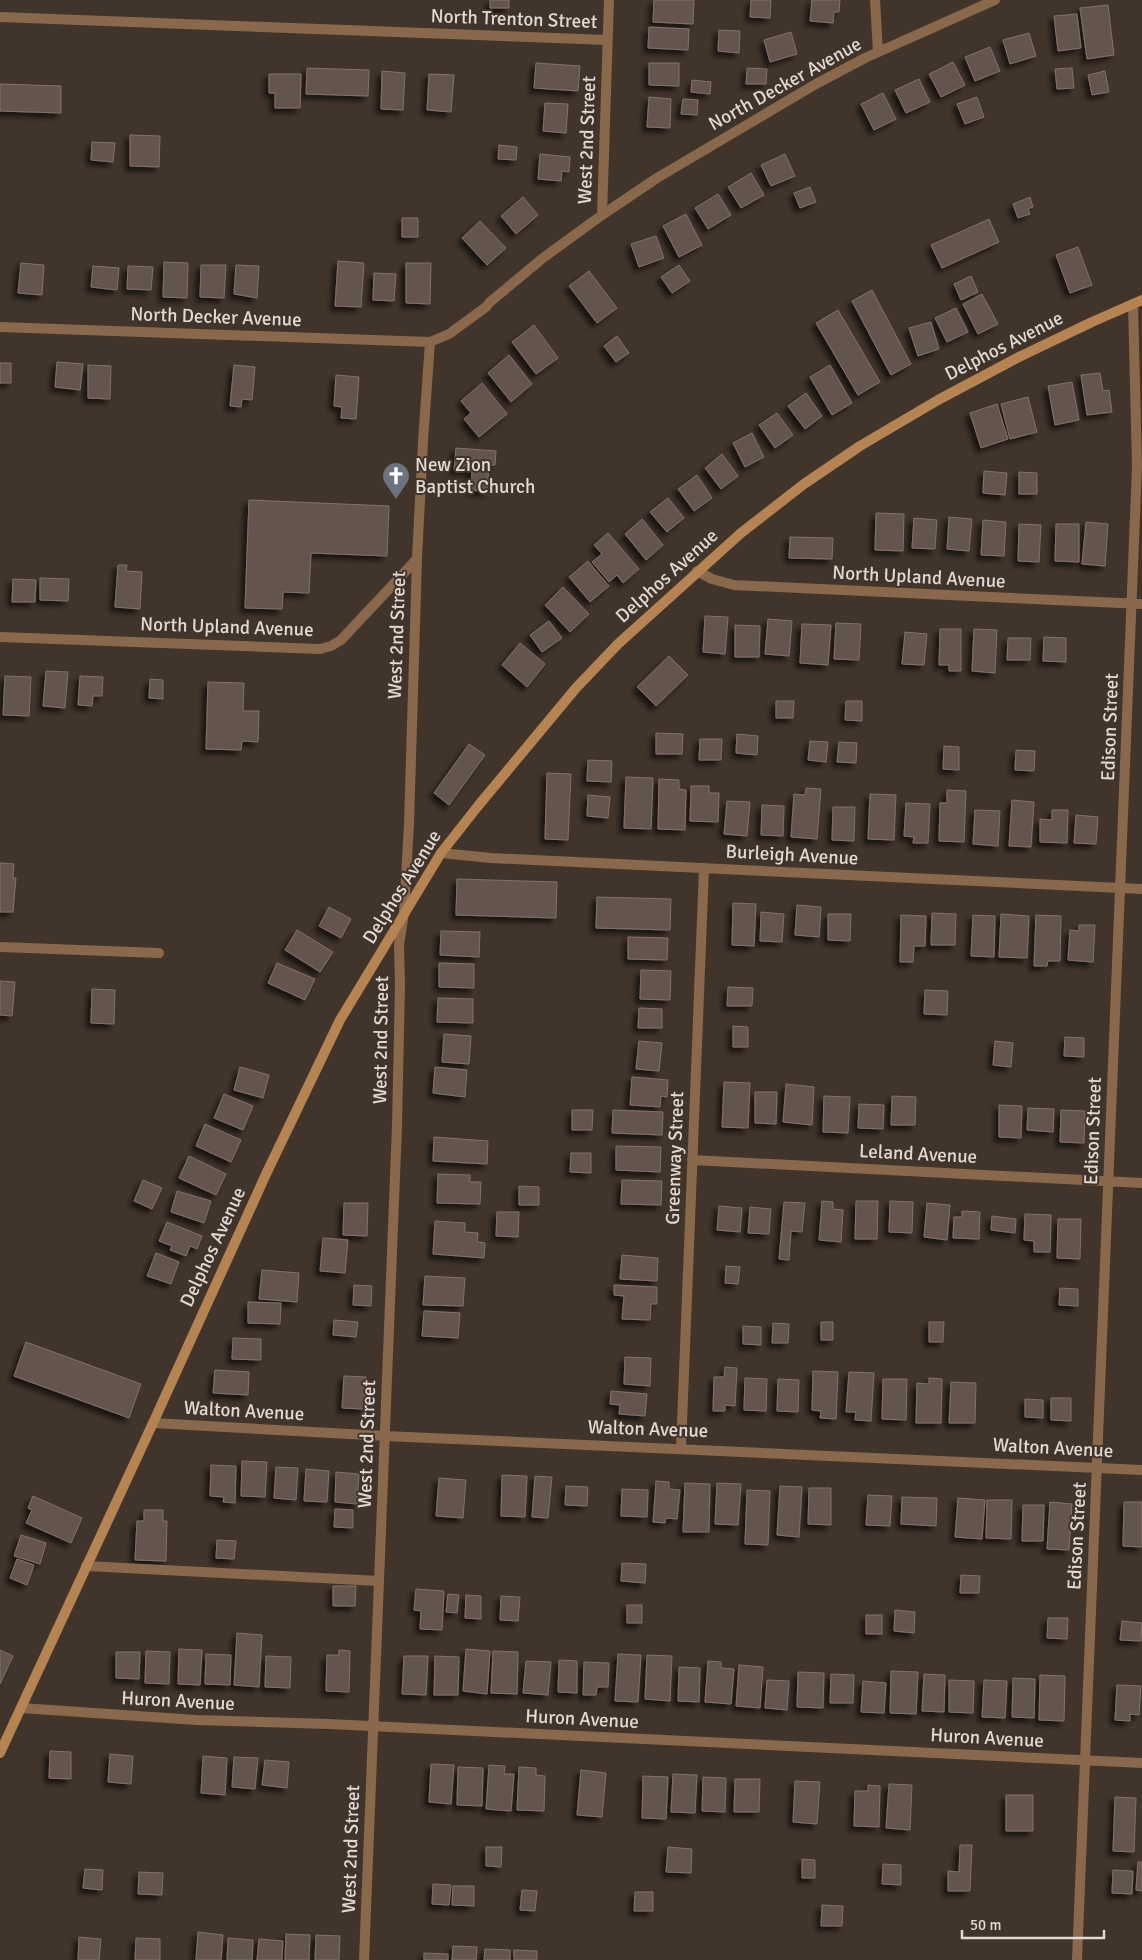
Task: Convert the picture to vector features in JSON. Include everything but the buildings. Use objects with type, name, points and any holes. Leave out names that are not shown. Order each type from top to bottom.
[{"type":"street","name":"West 2nd Street","points":[[364,1960],[397,1126],[399,945],[404,913],[409,824],[422,442],[430,342],[449,334],[486,307],[543,258],[602,215],[609,0]]},
{"type":"street","points":[[875,0],[878,52]]},
{"type":"street","name":"North Decker Avenue","points":[[602,215],[683,162],[816,84],[878,52],[995,0]]},
{"type":"street","name":"North Trenton Street","points":[[0,17],[607,40]]},
{"type":"street","name":"Delphos Avenue","points":[[0,1754],[267,1172],[336,1029],[441,853],[528,743],[576,688],[618,644],[741,533],[860,446],[938,400],[1019,357],[1137,302]]},
{"type":"street","name":"Edison Street","points":[[1077,1960],[1121,888],[1137,604],[1137,302]]},
{"type":"street","name":"North Decker Avenue","points":[[0,327],[430,342]]},
{"type":"street","name":"North Upland Avenue","points":[[0,637],[320,649],[331,646],[341,640],[417,559]]},
{"type":"street","name":"North Upland Avenue","points":[[697,571],[712,579],[752,587],[1137,604]]},
{"type":"street","name":"Burleigh Avenue","points":[[441,853],[491,858],[1142,889]]},
{"type":"street","name":"Greenway Street","points":[[681,1448],[704,868]]},
{"type":"street","points":[[0,947],[159,953]]},
{"type":"street","name":"Leland Avenue","points":[[692,1160],[1142,1182]]},
{"type":"street","name":"Walton Avenue","points":[[153,1423],[385,1436],[1142,1470]]},
{"type":"street","points":[[86,1566],[379,1581]]},
{"type":"street","name":"Huron Avenue","points":[[21,1708],[196,1720],[1142,1763]]},
{"type":"place","name":"New Zion Baptist Church","points":[[396,500]]}]
